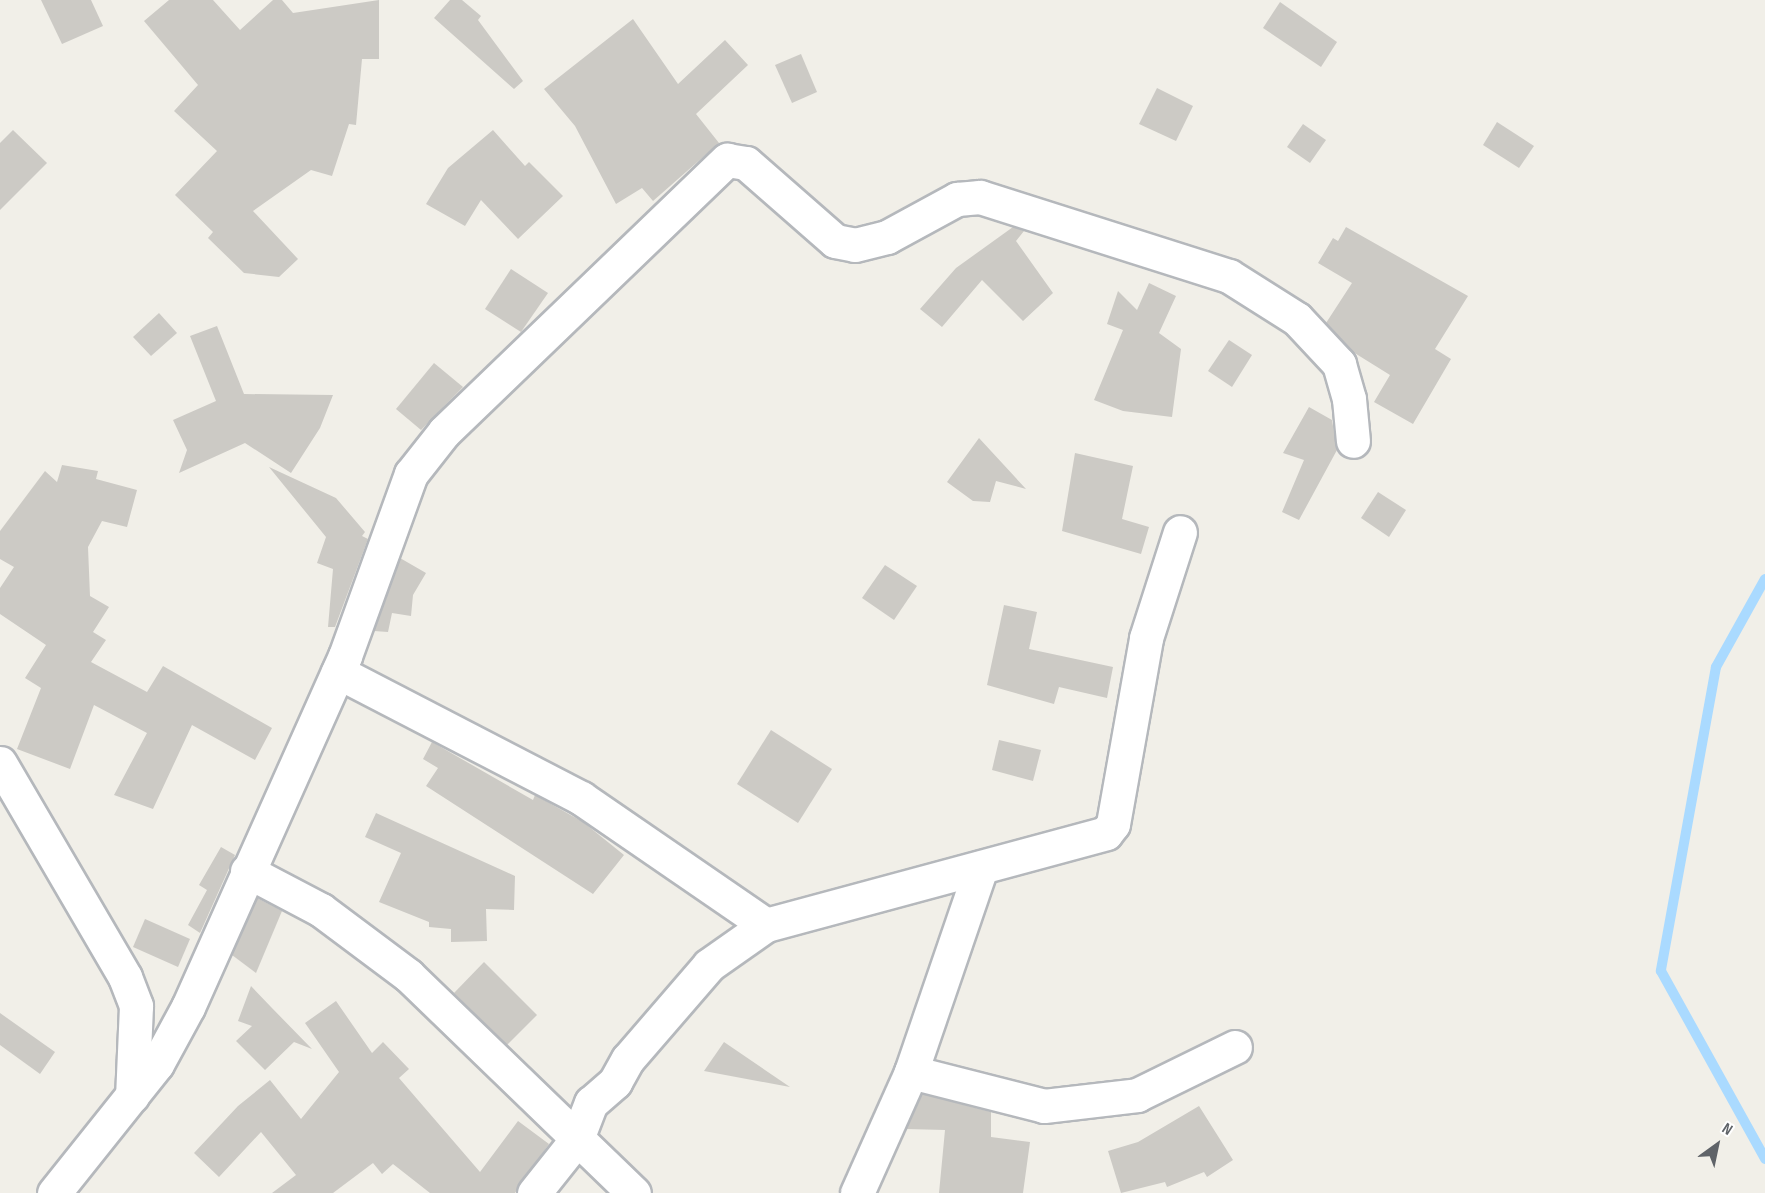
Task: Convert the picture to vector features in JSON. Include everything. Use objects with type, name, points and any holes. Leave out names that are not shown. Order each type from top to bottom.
[{"type":"street","points":[[54,1193],[157,1064],[188,1007],[338,672],[411,474],[444,432],[727,160],[746,163],[835,241],[855,245],[887,237],[937,208],[980,196],[1229,276],[1297,319],[1339,364],[1349,399],[1353,441]]},
{"type":"street","points":[[534,1193],[577,1139],[591,1103],[615,1082],[628,1059],[708,965],[765,926],[1088,841],[1113,824],[1146,638],[1180,532]]},
{"type":"street","points":[[338,672],[581,798],[765,926]]},
{"type":"street","points":[[0,763],[120,966],[136,1006],[132,1096]]},
{"type":"street","points":[[857,1193],[911,1072],[981,868]]},
{"type":"street","points":[[247,871],[321,910],[408,975],[634,1193]]},
{"type":"street","points":[[136,1006],[188,1007]]},
{"type":"street","points":[[911,1072],[1044,1106],[1137,1095],[1235,1047]]},
{"type":"building","points":[[41,0],[91,0],[103,26],[62,44]]},
{"type":"building","points":[[169,0],[213,0],[240,30],[273,0],[282,0],[293,13],[379,0],[379,59],[362,59],[356,125],[349,124],[332,176],[311,170],[253,211],[298,259],[279,277],[244,273],[208,238],[213,232],[175,195],[217,151],[174,111],[198,85],[144,21]]},
{"type":"building","points":[[450,0],[462,0],[481,16],[478,20],[523,81],[514,89],[434,18]]},
{"type":"building","points":[[1280,2],[1337,42],[1321,67],[1263,28]]},
{"type":"building","points":[[633,19],[678,84],[725,40],[748,65],[696,114],[719,143],[653,201],[642,188],[616,204],[575,126],[544,89]]},
{"type":"building","points":[[801,54],[817,92],[792,103],[775,65]]},
{"type":"building","points":[[1157,88],[1193,106],[1176,141],[1139,124]]},
{"type":"building","points":[[1497,122],[1534,146],[1519,168],[1483,145]]},
{"type":"building","points":[[1303,124],[1326,140],[1310,163],[1287,147]]},
{"type":"building","points":[[13,130],[47,163],[0,210],[0,143]]},
{"type":"building","points":[[493,130],[525,166],[529,162],[563,196],[518,239],[481,200],[465,226],[426,204],[448,168]]},
{"type":"building","points":[[1013,227],[1024,231],[1016,241],[1053,293],[1023,321],[982,280],[942,327],[920,309],[956,268]]},
{"type":"building","points":[[1346,227],[1468,296],[1435,349],[1451,359],[1413,424],[1374,402],[1390,375],[1353,352],[1326,323],[1352,283],[1318,263],[1333,238],[1338,241]]},
{"type":"building","points":[[511,269],[548,293],[521,332],[485,309]]},
{"type":"building","points":[[1149,283],[1176,296],[1159,333],[1181,349],[1172,417],[1123,411],[1094,400],[1123,330],[1107,324],[1118,291],[1137,310]]},
{"type":"building","points":[[159,313],[177,333],[151,356],[133,337]]},
{"type":"building","points":[[217,326],[244,394],[333,395],[320,428],[291,473],[245,443],[179,473],[187,450],[173,420],[216,401],[190,336]]},
{"type":"building","points":[[1229,340],[1252,355],[1232,387],[1208,371]]},
{"type":"building","points":[[434,363],[463,387],[421,430],[396,409]]},
{"type":"building","points":[[1309,407],[1332,420],[1337,450],[1299,520],[1282,512],[1304,460],[1283,453]]},
{"type":"building","points":[[979,438],[1026,489],[996,481],[990,502],[973,501],[947,482]]},
{"type":"building","points":[[1075,453],[1133,466],[1122,519],[1149,527],[1141,554],[1062,531]]},
{"type":"building","points":[[62,465],[98,471],[96,479],[137,490],[127,527],[102,521],[88,547],[90,596],[109,607],[93,632],[106,640],[91,662],[147,692],[163,666],[272,728],[255,760],[192,725],[153,809],[114,795],[147,733],[94,705],[70,769],[17,749],[41,688],[25,678],[46,645],[0,614],[0,588],[14,567],[0,559],[0,531],[45,471],[57,482]]},
{"type":"building","points":[[269,467],[336,498],[365,532],[362,536],[368,539],[335,627],[328,627],[333,569],[317,563],[326,537]]},
{"type":"building","points":[[1378,492],[1406,510],[1389,537],[1361,518]]},
{"type":"building","points":[[400,558],[426,573],[413,595],[411,616],[392,613],[388,632],[374,631]]},
{"type":"building","points":[[885,565],[917,586],[894,620],[862,598]]},
{"type":"building","points":[[1004,605],[1037,612],[1029,649],[1113,667],[1107,698],[1059,687],[1054,704],[987,685]]},
{"type":"building","points":[[771,730],[832,769],[798,823],[737,784]]},
{"type":"building","points":[[999,740],[1041,750],[1033,781],[992,770]]},
{"type":"building","points":[[432,742],[533,800],[535,795],[583,822],[624,855],[593,894],[426,786],[438,768],[423,759]]},
{"type":"building","points":[[376,813],[515,876],[514,910],[486,909],[487,941],[451,942],[451,929],[429,927],[429,922],[379,902],[401,853],[365,837]]},
{"type":"building","points":[[221,847],[235,855],[200,933],[188,925],[207,890],[199,885]]},
{"type":"building","points":[[257,898],[282,911],[256,973],[232,955]]},
{"type":"building","points":[[145,919],[190,939],[178,967],[133,947]]},
{"type":"building","points":[[484,962],[537,1015],[507,1045],[454,993]]},
{"type":"building","points":[[251,986],[312,1049],[294,1042],[265,1070],[236,1041],[252,1026],[238,1021]]},
{"type":"building","points":[[336,1001],[372,1053],[383,1042],[409,1069],[399,1078],[480,1172],[518,1121],[549,1144],[515,1193],[430,1193],[393,1164],[382,1174],[373,1163],[333,1193],[272,1193],[296,1175],[261,1132],[219,1177],[194,1153],[238,1106],[270,1080],[301,1119],[339,1072],[305,1023]]},
{"type":"building","points":[[0,1013],[55,1052],[40,1074],[0,1045]]},
{"type":"building","points":[[724,1042],[790,1087],[704,1071]]},
{"type":"building","points":[[922,1094],[991,1112],[991,1137],[1030,1142],[1023,1193],[939,1193],[945,1130],[906,1129]]},
{"type":"building","points":[[1199,1106],[1233,1160],[1207,1177],[1204,1172],[1167,1187],[1165,1182],[1121,1193],[1108,1151],[1138,1142]]},
{"type":"waterway","points":[[1765,579],[1716,667],[1661,971],[1765,1159]]}]
